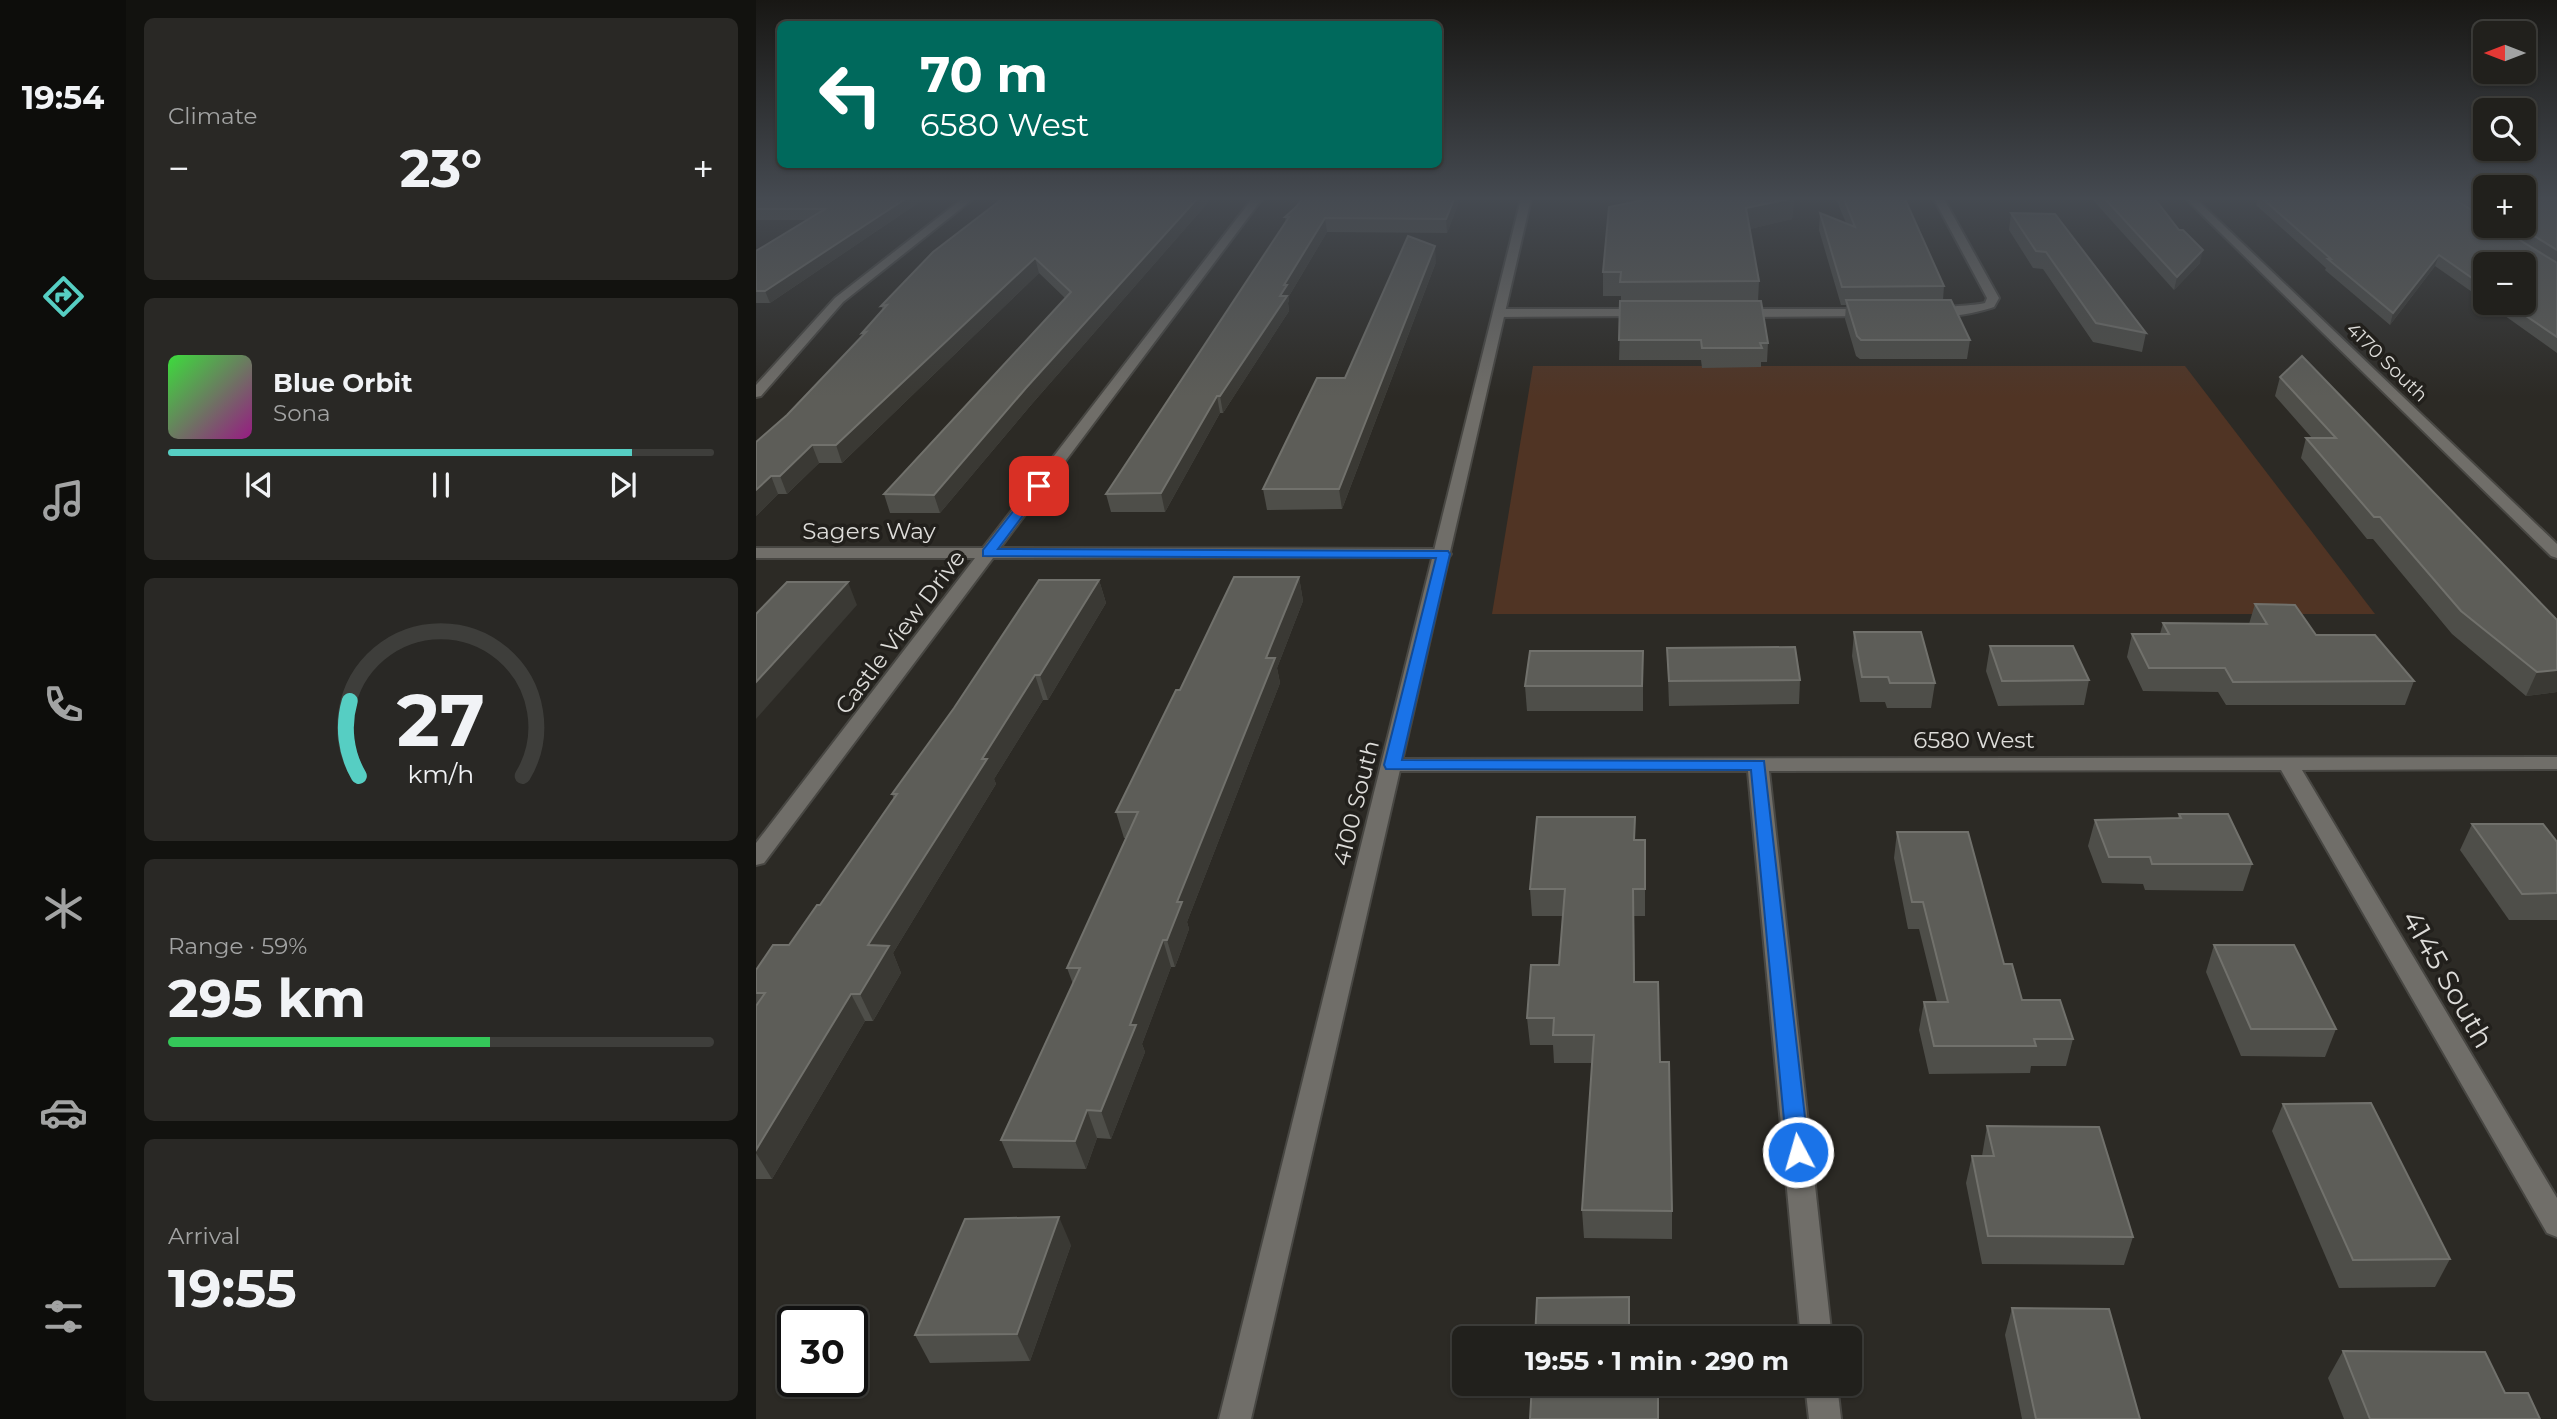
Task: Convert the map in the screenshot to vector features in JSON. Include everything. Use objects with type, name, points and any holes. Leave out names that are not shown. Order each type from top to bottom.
[{"type":"street","points":[[756,393],[838,300],[883,265]]},
{"type":"street","name":"Castle View Drive","points":[[756,858],[1207,265]]},
{"type":"street","name":"4100 South","points":[[1235,1419],[1510,265]]},
{"type":"street","points":[[1912,313],[1970,312],[1993,302],[1992,294],[1976,265]]},
{"type":"street","name":"4170 South","points":[[2259,265],[2557,554]]},
{"type":"street","points":[[1499,313],[1651,313]]},
{"type":"street","points":[[1719,313],[1885,313]]},
{"type":"street","name":"Sagers Way","points":[[756,553],[1443,554]]},
{"type":"street","name":"4145 South","points":[[2288,764],[2557,1224]]},
{"type":"street","name":"6580 West","points":[[1392,765],[2557,764]]},
{"type":"street","points":[[1758,765],[1816,1326]]},
{"type":"street","points":[[1822,1396],[1825,1419]]},
{"type":"shaded area","points":[[1533,366],[2185,366],[2375,614],[1492,614]]},
{"type":"building","points":[[756,265],[804,265],[765,291],[756,291]]},
{"type":"building","points":[[920,265],[1027,265],[836,445],[812,445],[780,476],[771,476],[756,490],[756,442],[787,415],[866,332],[862,333],[887,305],[881,306]]},
{"type":"building","points":[[1043,265],[1137,265],[934,495],[884,494],[1071,292]]},
{"type":"building","points":[[1257,265],[1296,265],[1280,296],[1287,296],[1220,396],[1217,396],[1161,493],[1106,494]]},
{"type":"building","points":[[1395,265],[1427,265],[1339,489],[1263,489],[1317,378],[1345,378]]},
{"type":"building","points":[[1604,265],[1756,265],[1759,281],[1620,282],[1621,272],[1603,272]]},
{"type":"building","points":[[1836,265],[1935,265],[1944,286],[1842,287]]},
{"type":"building","points":[[2055,265],[2094,265],[2146,333],[2096,323]]},
{"type":"building","points":[[2166,265],[2188,265],[2177,277]]},
{"type":"building","points":[[2335,265],[2431,265],[2393,313]]},
{"type":"building","points":[[2454,265],[2473,265],[2473,279]]},
{"type":"building","points":[[2536,265],[2557,265],[2557,337],[2525,315],[2536,315]]},
{"type":"building","points":[[1846,300],[1951,300],[1970,340],[1861,340],[1857,336]]},
{"type":"building","points":[[1620,301],[1761,301],[1768,343],[1760,343],[1762,348],[1702,348],[1701,340],[1619,340]]},
{"type":"building","points":[[2302,356],[2557,620],[2557,670],[2537,672],[2461,611],[2380,517],[2374,517],[2306,438],[2336,438],[2280,377]]},
{"type":"building","points":[[1234,577],[1299,577],[1266,658],[1275,658],[1177,902],[1182,902],[1167,940],[1163,940],[1130,1025],[1136,1025],[1101,1111],[1087,1110],[1075,1141],[1001,1140],[1080,968],[1067,968],[1138,812],[1116,812],[1176,690],[1180,690]]},
{"type":"building","points":[[1039,580],[1099,580],[1040,675],[1035,675],[982,759],[987,759],[868,945],[889,946],[860,994],[851,994],[756,1150],[756,1006],[765,993],[756,993],[756,970],[773,945],[789,945],[817,905],[820,905],[897,794],[892,794],[954,708]]},
{"type":"building","points":[[787,582],[848,582],[756,682],[756,614]]},
{"type":"building","points":[[2255,604],[2295,605],[2316,635],[2375,635],[2414,681],[2233,682],[2225,668],[2149,668],[2132,634],[2169,634],[2163,623],[2267,624]]},
{"type":"building","points":[[1854,632],[1921,632],[1935,683],[1890,683],[1888,677],[1862,677]]},
{"type":"building","points":[[1990,646],[2073,646],[2089,680],[2002,681]]},
{"type":"building","points":[[1795,647],[1800,680],[1669,681],[1667,648]]},
{"type":"building","points":[[1530,651],[1643,651],[1642,686],[1525,686]]},
{"type":"building","points":[[2179,814],[2228,814],[2252,864],[2152,864],[2150,857],[2109,857],[2095,820],[2181,818]]},
{"type":"building","points":[[1537,817],[1635,817],[1634,840],[1645,840],[1645,889],[1633,889],[1634,982],[1658,982],[1660,1062],[1669,1062],[1672,1211],[1582,1210],[1594,1035],[1553,1035],[1554,1018],[1527,1018],[1531,965],[1559,965],[1565,889],[1530,889]]},
{"type":"building","points":[[2472,824],[2543,824],[2557,842],[2557,893],[2522,894]]},
{"type":"building","points":[[1897,832],[1968,832],[2004,964],[2012,964],[2022,1000],[2060,1000],[2073,1039],[2034,1039],[2036,1046],[1934,1046],[1924,1002],[1948,1002],[1923,902],[1912,902]]},
{"type":"building","points":[[2214,945],[2294,945],[2336,1029],[2251,1029]]},
{"type":"building","points":[[2371,1103],[2450,1259],[2353,1260],[2283,1104]]},
{"type":"building","points":[[1987,1126],[2099,1127],[2133,1237],[1988,1236],[1972,1156],[1994,1156]]},
{"type":"building","points":[[1059,1217],[1017,1334],[915,1335],[965,1219]]},
{"type":"building","points":[[1629,1297],[1629,1326],[1536,1326],[1537,1298]]},
{"type":"building","points":[[2012,1308],[2109,1309],[2140,1419],[2036,1419]]},
{"type":"building","points":[[2343,1351],[2485,1352],[2505,1393],[2528,1393],[2540,1419],[2370,1419]]},
{"type":"building","points":[[1531,1396],[1658,1396],[1658,1419],[1530,1419]]},
{"type":"route","points":[[1039,486],[988,553],[1443,554],[1392,765],[1758,765],[1798,1152]]}]
